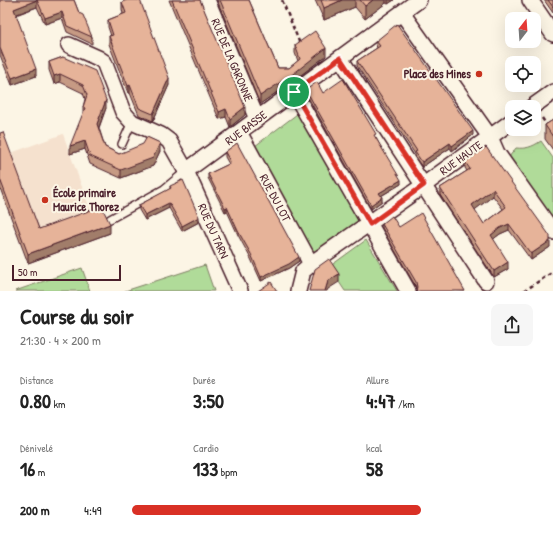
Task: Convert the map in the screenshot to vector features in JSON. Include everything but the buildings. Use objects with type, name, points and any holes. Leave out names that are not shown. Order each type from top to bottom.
[{"type":"street","name":"RUE DE LA GARONNE","points":[[207,0],[257,120]]},
{"type":"street","points":[[419,0],[402,13],[490,137],[497,153],[553,232]]},
{"type":"street","points":[[530,0],[553,34]]},
{"type":"street","name":"RUE BASSE","points":[[186,171],[402,13]]},
{"type":"street","points":[[69,45],[104,62],[123,112],[132,122]]},
{"type":"street","points":[[340,58],[486,281]]},
{"type":"street","points":[[294,92],[408,291]]},
{"type":"street","points":[[541,101],[553,92]]},
{"type":"street","name":"RUE DU TARN","points":[[132,122],[161,135],[169,141],[186,171],[240,291]]},
{"type":"street","name":"RUE HAUTE","points":[[311,264],[370,224],[505,126]]},
{"type":"street","name":"RUE DU LOT","points":[[239,132],[311,264]]},
{"type":"street","points":[[298,291],[303,271],[311,264]]},
{"type":"lane","points":[[122,144],[132,122]]},
{"type":"lane","points":[[110,219],[164,189],[186,171]]},
{"type":"path","points":[[282,0],[302,49]]},
{"type":"path","points":[[524,291],[553,272]]},
{"type":"shaded area","name":"École primaire Maurice Thorez","points":[[63,134],[91,212],[109,233],[28,263],[0,188],[0,157]]},
{"type":"green space","points":[[301,111],[363,218],[311,254],[255,146]]},
{"type":"green space","points":[[541,141],[553,158],[553,225],[509,157],[516,148],[529,147]]},
{"type":"green space","points":[[366,240],[397,291],[345,291],[329,267]]},
{"type":"green space","points":[[205,265],[214,291],[125,291]]},
{"type":"green space","points":[[82,268],[90,291],[15,291]]},
{"type":"place","name":"Place des Mines","points":[[479,74]]},
{"type":"place","name":"École primaire Maurice Thorez","points":[[45,200]]},
{"type":"route","points":[[340,58],[424,185],[370,224],[294,92],[340,58]]}]
